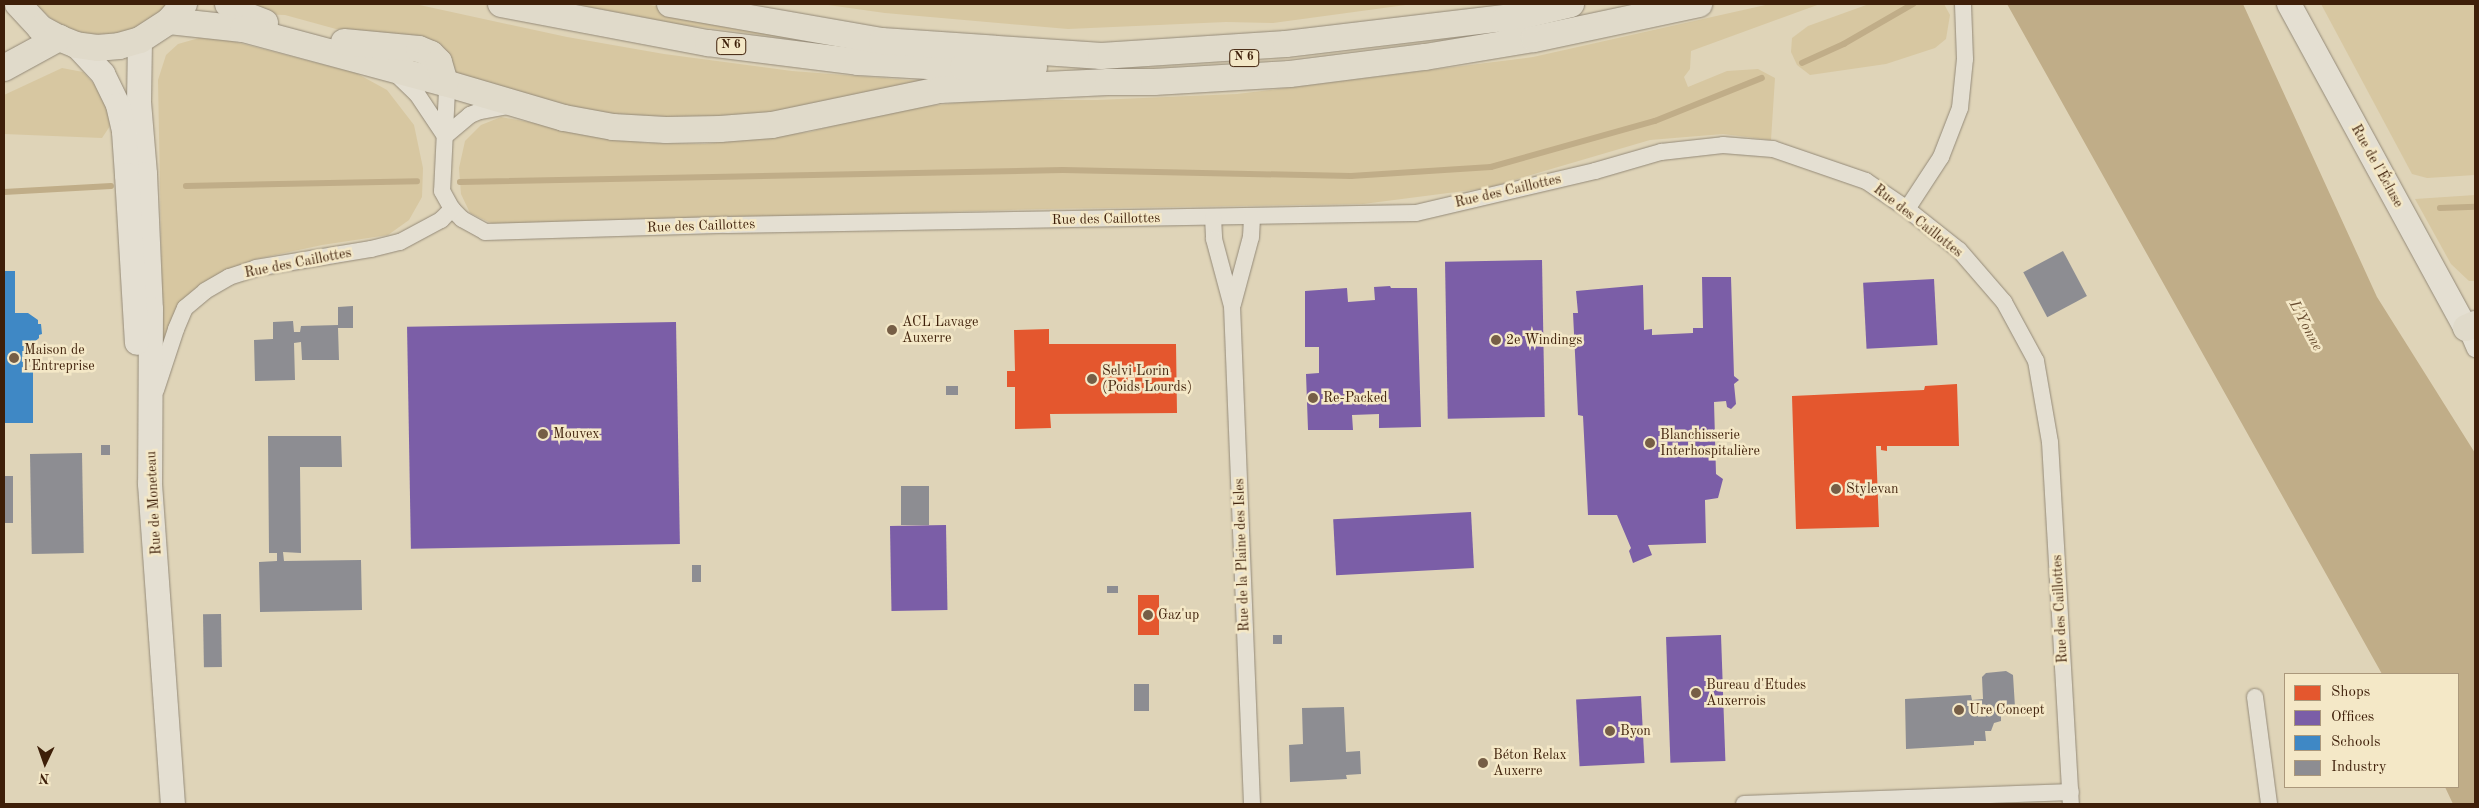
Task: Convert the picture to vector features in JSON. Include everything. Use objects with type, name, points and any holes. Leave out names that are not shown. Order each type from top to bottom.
[{"type":"main road","points":[[4,14],[9,4]]},
{"type":"main road","points":[[18,4],[40,28],[67,42],[102,74],[118,105],[136,174]]},
{"type":"main road","points":[[228,4],[237,12],[259,22],[306,34],[371,46],[419,49],[431,54],[440,62],[445,83]]},
{"type":"main road","name":"N 6","points":[[501,4],[708,43],[858,62],[963,67],[1134,66],[1288,55],[1444,34],[1572,4]]},
{"type":"main road","points":[[670,4],[882,41],[1101,56],[1286,44],[1521,16]]},
{"type":"main road","name":"N 6","points":[[963,67],[1108,82],[1154,82],[1290,74],[1425,57],[1534,39],[1699,4]]},
{"type":"main road","name":"Rue de l'Écluse","points":[[2289,4],[2472,334]]},
{"type":"main road","points":[[4,68],[67,42],[97,48],[119,46],[140,40],[176,12],[445,83],[564,118],[613,127],[666,130],[720,130],[772,125],[940,90],[1108,82]]},
{"type":"main road","points":[[140,40],[136,174],[138,200],[133,294],[150,484]]},
{"type":"main road","name":"Rue de Moneteau","points":[[138,200],[151,309],[152,404],[150,484],[173,804]]},
{"type":"street","points":[[1907,209],[1941,157],[1958,113],[1965,59],[1963,4]]},
{"type":"street","points":[[389,68],[417,94],[445,136],[470,115],[480,111],[517,105]]},
{"type":"street","name":"Rue des Caillottes","points":[[445,83],[447,90],[442,191],[452,209],[462,219],[485,232],[736,225],[1416,213],[1596,171],[1661,152],[1723,145],[1773,149],[1866,181],[1907,209],[1960,250],[2004,302],[2036,361],[2050,442],[2071,798]]},
{"type":"street","name":"Rue des Caillottes","points":[[152,404],[176,329],[185,308],[205,291],[229,277],[256,268],[315,259],[400,242],[440,220],[452,209]]},
{"type":"street","name":"Rue de la Plaine des Isles","points":[[1232,306],[1251,237],[1252,217]]},
{"type":"street","name":"Rue de la Plaine des Isles","points":[[1213,218],[1214,239],[1232,306],[1252,804]]},
{"type":"street","points":[[2255,698],[2269,804]]},
{"type":"street","points":[[1744,804],[2071,798]]},
{"type":"shaded area","points":[[35,4],[170,4],[155,20],[122,35],[85,35],[57,24]]},
{"type":"shaded area","points":[[240,4],[415,4],[567,37],[664,54],[792,71],[935,82],[789,114],[635,121],[471,84],[352,31],[336,29],[285,15],[260,14]]},
{"type":"shaded area","points":[[574,4],[645,4],[884,50],[677,24]]},
{"type":"shaded area","points":[[821,4],[1413,4],[1273,23],[1226,22],[1068,29],[885,13]]},
{"type":"shaded area","points":[[1770,4],[1820,4],[1691,51],[1690,69],[1684,77],[1688,87],[1727,71],[1758,69],[1775,78],[1771,140],[1723,134],[1650,140],[1487,188],[1363,204],[1043,209],[497,226],[470,213],[461,194],[459,168],[465,141],[481,125],[501,117],[645,143],[705,144],[810,132],[864,117],[919,107],[983,100],[1097,100],[1237,94],[1533,57]]},
{"type":"shaded area","points":[[1869,4],[1944,4],[1950,15],[1946,39],[1935,48],[1886,64],[1810,75],[1797,65],[1791,52],[1792,38],[1808,26]]},
{"type":"shaded area","points":[[2321,4],[2475,4],[2475,175],[2427,178],[2412,174]]},
{"type":"shaded area","points":[[199,38],[228,40],[356,73],[387,90],[414,125],[423,168],[422,197],[409,220],[388,235],[322,245],[252,260],[204,283],[163,348],[158,80],[166,55],[178,44]]},
{"type":"shaded area","points":[[62,68],[83,72],[106,97],[114,120],[102,138],[4,134],[4,95]]},
{"type":"shaded area","points":[[2475,195],[2475,281],[2469,281],[2451,264],[2415,199]]},
{"type":"water","name":"L'Yonne","points":[[2007,4],[2243,4],[2377,297],[2475,453],[2475,804],[2453,804],[2445,788],[2459,788],[2459,673],[2381,673]]},
{"type":"building: Shops","name":"Selvi Lorin (Poids Lourds)","points":[[1049,329],[1049,344],[1176,344],[1177,413],[1050,414],[1051,428],[1015,429],[1015,387],[1007,387],[1007,371],[1015,371],[1014,330]]},
{"type":"building: Shops","name":"Stylevan","points":[[1957,384],[1959,446],[1887,446],[1887,451],[1881,450],[1881,446],[1876,446],[1879,527],[1796,529],[1792,396],[1924,390],[1925,386]]},
{"type":"building: Shops","name":"Gaz'up","points":[[1138,595],[1159,595],[1159,635],[1138,635]]},
{"type":"building: Offices","name":"2e Windings","points":[[1542,260],[1545,417],[1448,419],[1445,262]]},
{"type":"building: Offices","name":"Blanchisserie Interhospitalière","points":[[1702,277],[1731,277],[1734,376],[1739,380],[1734,384],[1736,404],[1731,409],[1727,407],[1726,401],[1714,402],[1716,474],[1723,479],[1718,498],[1705,500],[1706,543],[1648,545],[1652,555],[1633,563],[1629,551],[1631,548],[1617,515],[1588,515],[1583,416],[1578,415],[1573,313],[1578,313],[1576,291],[1643,285],[1644,330],[1652,329],[1652,335],[1693,333],[1693,328],[1703,328]]},
{"type":"building: Offices","points":[[1934,279],[1937,345],[1867,349],[1863,283]]},
{"type":"building: Offices","points":[[1390,286],[1391,288],[1417,288],[1421,427],[1379,428],[1379,414],[1352,415],[1353,430],[1308,430],[1306,374],[1319,373],[1319,347],[1305,347],[1305,291],[1347,288],[1348,302],[1375,300],[1374,287]]},
{"type":"building: Offices","name":"Mouvex","points":[[676,322],[680,544],[411,549],[407,327]]},
{"type":"building: Offices","points":[[1471,512],[1474,568],[1336,575],[1333,519]]},
{"type":"building: Offices","points":[[946,525],[947,610],[891,611],[890,526]]},
{"type":"building: Offices","name":"Bureau d'Etudes Auxerrois","points":[[1721,635],[1725,761],[1670,763],[1666,637]]},
{"type":"building: Offices","name":"Byon","points":[[1641,696],[1645,763],[1580,766],[1576,699]]},
{"type":"building: Schools","name":"Maison de l'Entreprise","points":[[4,271],[15,271],[15,313],[28,313],[38,320],[38,324],[41,324],[42,334],[39,335],[39,338],[32,344],[24,344],[23,371],[33,371],[33,423],[4,423]]},
{"type":"building: Industry","points":[[2063,251],[2087,296],[2047,317],[2023,272]]},
{"type":"building: Industry","points":[[353,306],[353,328],[338,328],[339,360],[302,360],[301,342],[294,343],[295,380],[255,381],[254,340],[273,339],[273,322],[293,321],[294,332],[300,332],[301,326],[338,325],[338,307]]},
{"type":"building: Industry","name":"ACL Lavage Auxerre","points":[[886,326],[898,326],[898,334],[886,334]]},
{"type":"building: Industry","name":"ACL Lavage Auxerre","points":[[946,386],[958,386],[958,395],[946,395]]},
{"type":"building: Industry","points":[[268,436],[341,436],[342,467],[300,467],[301,553],[283,552],[284,561],[361,560],[362,610],[260,612],[259,562],[277,561],[277,553],[269,553]]},
{"type":"building: Industry","points":[[101,445],[110,445],[110,455],[101,455]]},
{"type":"building: Industry","points":[[82,453],[84,553],[32,554],[30,454]]},
{"type":"building: Industry","points":[[4,476],[13,476],[13,523],[4,523]]},
{"type":"building: Industry","points":[[901,486],[929,486],[929,525],[901,525]]},
{"type":"building: Industry","points":[[692,565],[701,565],[701,582],[692,582]]},
{"type":"building: Industry","points":[[1107,586],[1118,586],[1118,593],[1107,593]]},
{"type":"building: Industry","points":[[203,614],[221,614],[222,667],[204,667]]},
{"type":"building: Industry","points":[[1273,635],[1282,635],[1282,644],[1273,644]]},
{"type":"building: Industry","name":"Ure Concept","points":[[2006,671],[2013,675],[2015,707],[2012,713],[2001,714],[2001,721],[1994,723],[1991,731],[1985,731],[1986,741],[1974,741],[1974,745],[1906,749],[1905,699],[1971,695],[1972,700],[1983,699],[1982,677],[1986,673]]},
{"type":"building: Industry","points":[[1134,684],[1149,684],[1149,711],[1134,711]]},
{"type":"building: Industry","points":[[1344,707],[1346,752],[1360,751],[1361,774],[1346,775],[1347,779],[1290,782],[1289,745],[1303,744],[1302,708]]},
{"type":"waterway","points":[[1802,63],[1844,44],[1913,4]]},
{"type":"waterway","points":[[460,182],[1063,170],[1351,176],[1491,167],[1655,121],[1762,78]]},
{"type":"waterway","points":[[186,186],[417,181]]},
{"type":"waterway","points":[[4,192],[111,186]]},
{"type":"waterway","points":[[2440,208],[2475,207]]},
{"type":"place","name":"ACL Lavage Auxerre","points":[[892,330]]},
{"type":"place","name":"2e Windings","points":[[1496,340]]},
{"type":"place","name":"Maison de l'Entreprise","points":[[14,358]]},
{"type":"place","name":"Selvi Lorin (Poids Lourds)","points":[[1092,379]]},
{"type":"place","name":"Re-Packed","points":[[1313,398]]},
{"type":"place","name":"Mouvex","points":[[543,434]]},
{"type":"place","name":"Blanchisserie Interhospitalière","points":[[1650,443]]},
{"type":"place","name":"Stylevan","points":[[1836,489]]},
{"type":"place","name":"Gaz'up","points":[[1148,615]]},
{"type":"place","name":"Bureau d'Etudes Auxerrois","points":[[1696,693]]},
{"type":"place","name":"Ure Concept","points":[[1959,710]]},
{"type":"place","name":"Byon","points":[[1610,731]]},
{"type":"place","name":"Béton Relax Auxerre","points":[[1483,763]]}]
